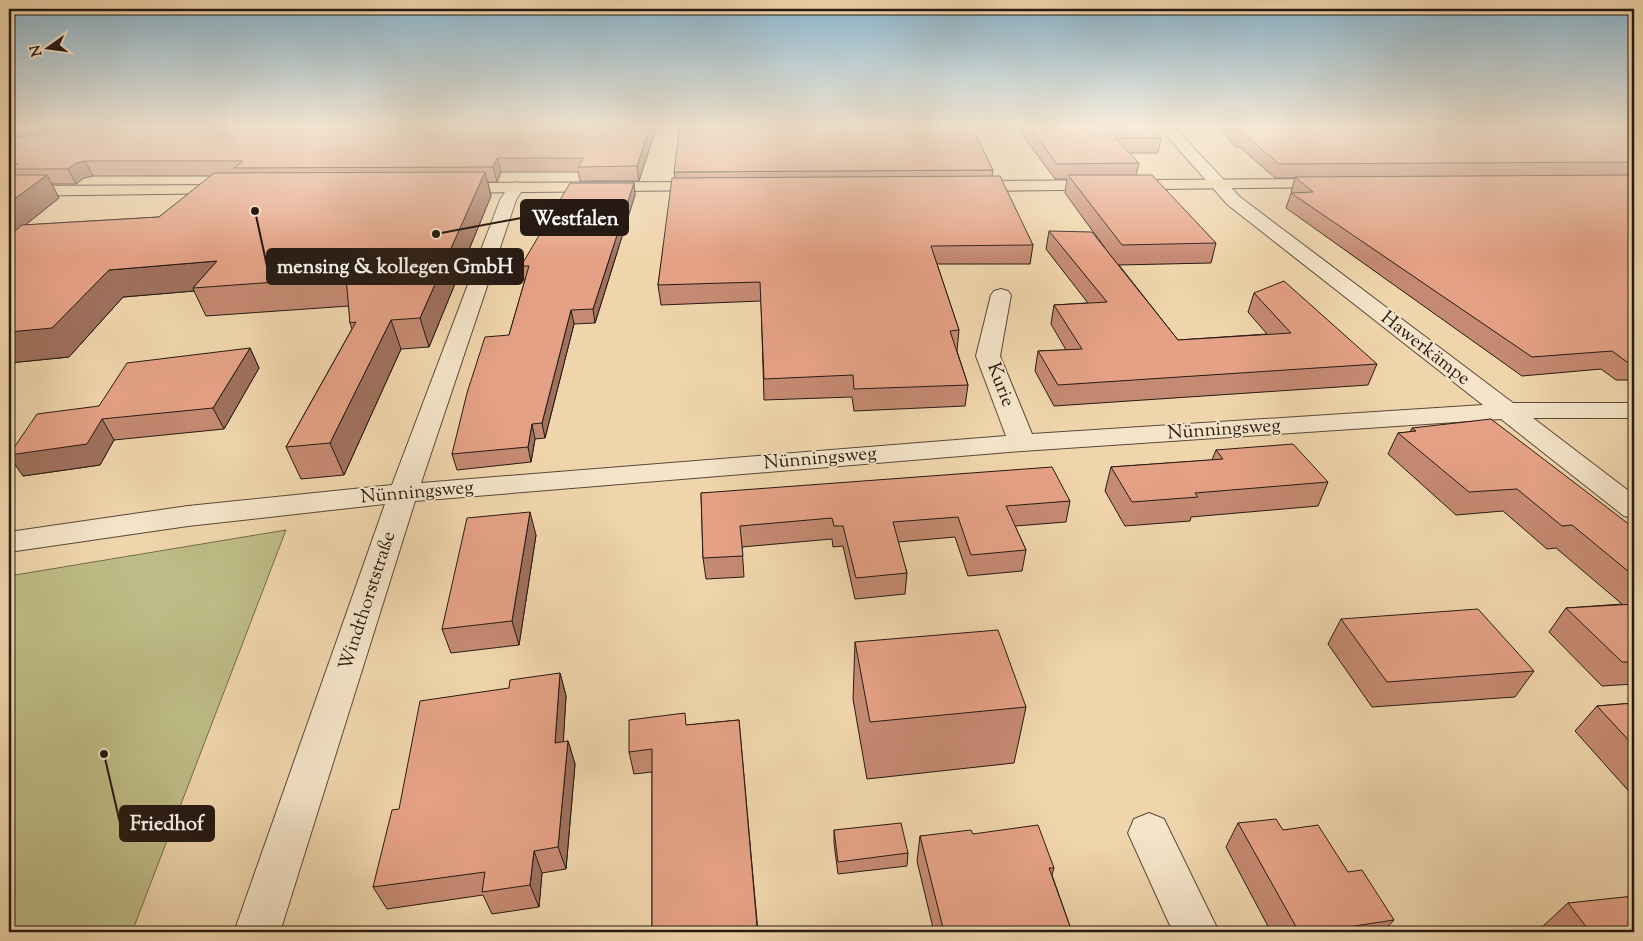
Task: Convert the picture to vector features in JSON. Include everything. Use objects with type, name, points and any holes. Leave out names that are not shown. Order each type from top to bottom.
[{"type":"main road","points":[[955,186],[1343,184]]},
{"type":"main road","points":[[434,188],[724,187]]},
{"type":"main road","points":[[9,191],[249,189]]},
{"type":"street","name":"Hawerkämpe","points":[[1204,169],[1234,201],[1504,411],[1634,509]]},
{"type":"street","name":"Windthorststraße","points":[[257,932],[403,493],[508,200],[516,187]]},
{"type":"street","name":"Kurie","points":[[1001,295],[988,356],[1022,443]]},
{"type":"street","name":"Nünningsweg","points":[[9,542],[188,516],[403,493],[1022,443],[1504,411],[1634,410]]},
{"type":"street","points":[[1149,833],[1196,932]]},
{"type":"shaded area","points":[[286,530],[132,932],[9,932],[9,576]]},
{"type":"building","points":[[674,169],[993,170],[674,172]]},
{"type":"building","points":[[485,172],[420,318],[391,320],[330,443],[286,447],[356,322],[350,323],[346,277],[193,288],[217,261],[109,270],[52,328],[9,332],[9,236],[22,225],[159,217],[214,173]]},
{"type":"building","points":[[9,175],[47,175],[9,203]]},
{"type":"building","points":[[1068,175],[1152,175],[1216,243],[1122,245]]},
{"type":"building","points":[[1634,175],[1634,362],[1627,362],[1612,351],[1532,357],[1291,193],[1313,192],[1295,177]]},
{"type":"building","points":[[1000,176],[1033,245],[931,246],[959,330],[950,331],[968,385],[854,389],[853,375],[764,379],[760,282],[658,285],[672,178]]},
{"type":"building","points":[[570,183],[634,183],[593,309],[571,310],[542,423],[532,424],[528,447],[452,454],[467,393],[485,337],[509,335],[529,266],[521,266]]},
{"type":"building","points":[[1049,231],[1092,232],[1178,340],[1291,333],[1254,293],[1284,281],[1377,364],[1058,385],[1038,351],[1082,349],[1054,305],[1107,302]]},
{"type":"building","points":[[250,348],[213,408],[102,419],[87,444],[9,455],[37,414],[99,406],[127,363]]},
{"type":"building","points":[[1491,419],[1634,528],[1634,576],[1572,525],[1562,526],[1517,489],[1469,492],[1398,433],[1416,431],[1412,428]]},
{"type":"building","points":[[1293,444],[1328,482],[1195,493],[1198,497],[1132,502],[1111,467],[1223,459],[1216,450]]},
{"type":"building","points":[[1052,467],[1070,501],[1006,506],[1026,550],[971,555],[958,517],[893,522],[907,573],[856,578],[843,526],[834,526],[832,518],[740,526],[743,556],[703,558],[701,493]]},
{"type":"building","points":[[530,512],[512,621],[442,629],[467,518]]},
{"type":"building","points":[[1634,604],[1634,662],[1622,662],[1566,608]]},
{"type":"building","points":[[1478,609],[1534,671],[1387,682],[1341,619]]},
{"type":"building","points":[[998,630],[1026,707],[870,722],[855,642]]},
{"type":"building","points":[[560,673],[555,743],[568,741],[558,847],[534,851],[530,885],[482,892],[485,872],[373,887],[392,810],[399,809],[420,701],[509,688],[510,680]]},
{"type":"building","points":[[1634,703],[1634,746],[1597,706]]},
{"type":"building","points":[[685,713],[686,725],[739,720],[757,926],[725,930],[725,932],[652,932],[652,749],[629,752],[629,720]]},
{"type":"building","points":[[1276,819],[1283,830],[1318,825],[1348,872],[1362,870],[1394,920],[1315,932],[1299,932],[1238,823]]},
{"type":"building","points":[[901,823],[908,853],[838,862],[834,830]]},
{"type":"building","points":[[1038,825],[1054,868],[1049,868],[1072,932],[944,932],[920,836],[971,830],[973,834]]},
{"type":"building","points":[[1634,896],[1634,932],[1590,932],[1568,903]]},
{"type":"place","name":"mensing & kollegen GmbH","points":[[255,211]]},
{"type":"place","name":"Westfalen","points":[[436,234]]},
{"type":"place","name":"Friedhof","points":[[104,754]]}]
